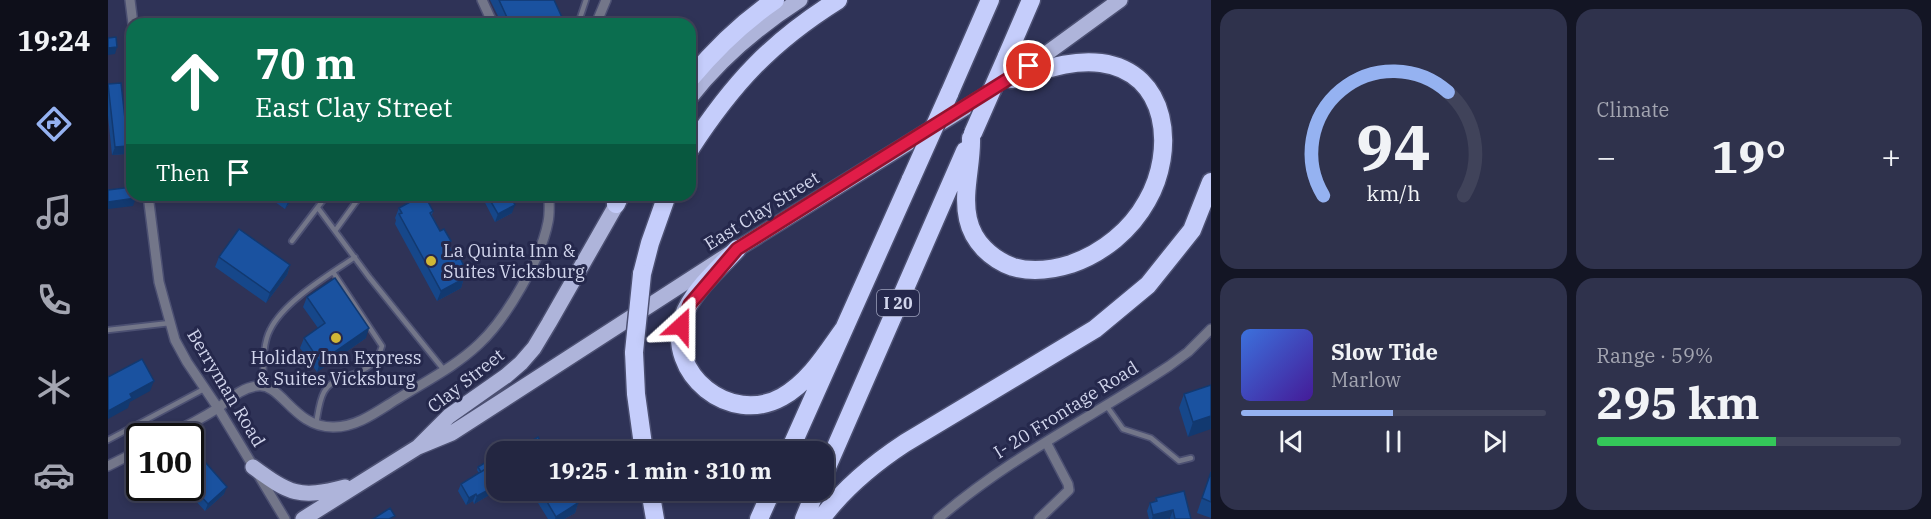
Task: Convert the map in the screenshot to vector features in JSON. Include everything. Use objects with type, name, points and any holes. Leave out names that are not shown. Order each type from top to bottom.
[{"type":"highway","points":[[696,72],[739,28],[775,0]]},
{"type":"highway","points":[[696,140],[733,88],[761,58],[809,18],[838,0]]},
{"type":"highway","name":"I 20","points":[[794,441],[990,0]]},
{"type":"highway","name":"I 20","points":[[834,451],[1031,0]]},
{"type":"highway","points":[[972,135],[972,159],[966,192],[968,221],[983,248],[1006,264],[1020,269],[1045,270],[1077,261],[1109,244],[1138,215],[1155,184],[1160,165],[1163,130],[1157,104],[1144,85],[1133,74],[1120,67],[1080,62],[1012,79]]},
{"type":"highway","points":[[821,519],[847,489],[877,462],[1095,329],[1148,285],[1192,230],[1211,182]]},
{"type":"highway","points":[[642,441],[636,394],[634,352],[642,274],[665,201]]},
{"type":"highway","points":[[737,249],[690,304],[681,326],[681,343],[689,370],[708,392],[719,399],[748,406],[765,404],[781,398],[814,369],[843,330]]},
{"type":"highway","points":[[653,501],[655,519]]},
{"type":"highway","points":[[759,519],[766,501]]},
{"type":"highway","points":[[804,519],[811,501]]},
{"type":"main road","points":[[696,90],[714,68],[747,38],[800,0]]},
{"type":"main road","name":"East Clay Street","points":[[418,447],[452,433],[737,249],[1012,79],[1120,0]]},
{"type":"main road","name":"Clay Street","points":[[303,519],[418,447],[449,416],[506,376],[534,348],[566,296],[617,201]]},
{"type":"main road","points":[[253,467],[282,488],[295,492],[330,491],[362,482]]},
{"type":"street","points":[[130,0],[132,18]]},
{"type":"street","points":[[482,0],[490,18]]},
{"type":"street","points":[[598,18],[606,0]]},
{"type":"street","name":"Berryman Road","points":[[149,201],[154,255],[170,323],[187,362],[218,408],[285,519]]},
{"type":"street","points":[[190,423],[218,408],[240,392],[263,385],[275,390],[297,414],[316,424],[340,427],[360,421],[444,370],[479,344],[506,310],[539,250],[548,225],[549,201]]},
{"type":"street","name":"I- 20 Frontage Road","points":[[938,519],[987,479],[1169,366],[1211,329]]},
{"type":"street","points":[[1039,519],[1069,490],[1046,442]]},
{"type":"street","points":[[108,466],[126,457]]},
{"type":"lane","points":[[580,18],[586,0]]},
{"type":"lane","points":[[292,241],[323,201]]},
{"type":"lane","points":[[335,231],[357,201]]},
{"type":"lane","points":[[318,208],[444,370]]},
{"type":"lane","points":[[263,385],[265,348],[269,330],[290,305],[355,257]]},
{"type":"lane","points":[[316,424],[319,408],[328,387],[341,377],[355,376],[371,366],[381,352],[382,346],[333,272]]},
{"type":"lane","points":[[108,330],[170,323]]},
{"type":"lane","points":[[108,440],[204,388]]},
{"type":"lane","points":[[1106,405],[1123,429],[1151,438],[1179,461],[1191,458]]},
{"type":"building","points":[[499,0],[554,0],[562,18],[507,18]]},
{"type":"building","points":[[116,37],[117,47],[108,48],[108,38]]},
{"type":"building","points":[[121,83],[126,146],[115,147],[108,84]]},
{"type":"building","points":[[126,188],[126,199],[108,202],[108,190]]},
{"type":"building","name":"La Quinta Inn & Suites Vicksburg","points":[[412,201],[428,201],[433,211],[430,213],[440,231],[444,229],[451,241],[447,243],[456,260],[460,258],[466,270],[462,272],[465,278],[441,291],[399,214],[402,213],[399,208]]},
{"type":"building","points":[[490,201],[513,201],[515,205],[498,214]]},
{"type":"building","points":[[239,229],[290,265],[270,293],[219,257]]},
{"type":"building","points":[[335,278],[369,328],[320,362],[304,338],[325,323],[307,297]]},
{"type":"building","points":[[142,359],[154,381],[130,394],[132,398],[108,411],[108,377]]},
{"type":"building","points":[[1211,385],[1211,416],[1193,422],[1184,394]]},
{"type":"building","points":[[486,462],[486,469],[481,472],[478,467]]},
{"type":"building","points":[[204,463],[227,487],[208,504],[204,500]]},
{"type":"building","points":[[486,469],[486,491],[469,498],[461,484]]},
{"type":"building","points":[[1211,472],[1211,502],[1202,498]]},
{"type":"building","points":[[1184,491],[1191,519],[1175,519],[1173,510],[1153,515],[1150,503],[1157,501],[1156,498]]},
{"type":"building","points":[[547,501],[577,501],[578,503],[556,517]]},
{"type":"building","points":[[390,508],[395,516],[389,519],[373,519]]},
{"type":"place","name":"La Quinta Inn & Suites Vicksburg","points":[[431,261]]},
{"type":"place","name":"Holiday Inn Express & Suites Vicksburg","points":[[336,338]]},
{"type":"route","points":[[681,326],[690,304],[737,249],[1012,79],[1029,66]]}]
